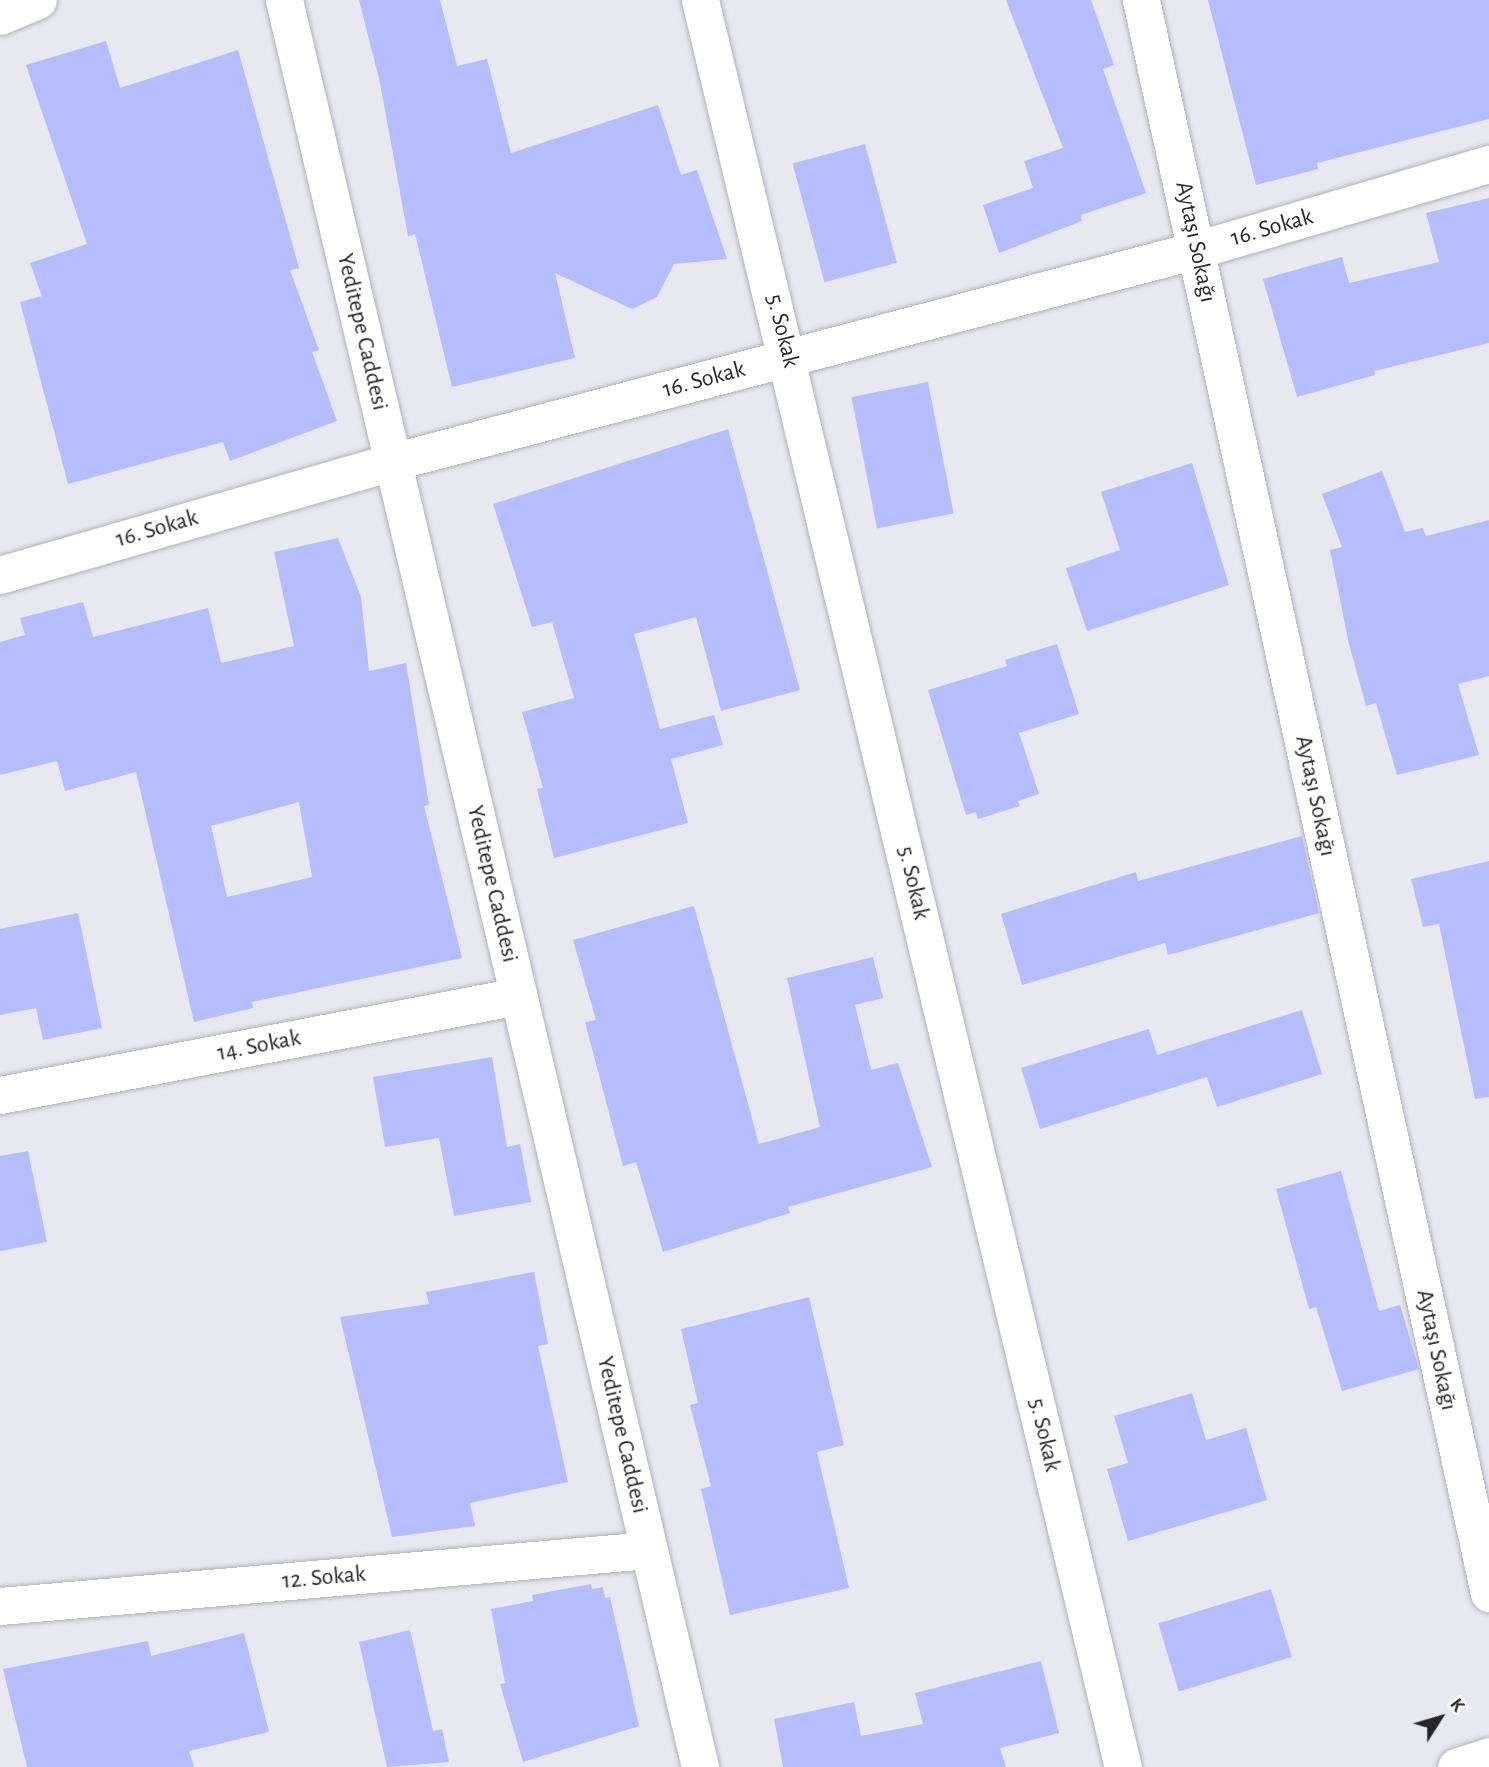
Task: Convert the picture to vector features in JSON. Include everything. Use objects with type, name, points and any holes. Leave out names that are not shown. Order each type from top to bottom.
[{"type":"street","points":[[0,16],[38,0]]},
{"type":"street","name":"Yeditepe Caddesi","points":[[284,0],[700,1767]]},
{"type":"street","name":"5. Sokak","points":[[700,0],[788,358],[1123,1767]]},
{"type":"street","name":"Aytaşı Sokağı","points":[[1141,0],[1489,1593]]},
{"type":"street","name":"16. Sokak","points":[[0,575],[392,462],[1196,250],[1489,164]]},
{"type":"street","name":"14. Sokak","points":[[0,1096],[519,996]]},
{"type":"street","name":"12. Sokak","points":[[0,1606],[649,1550]]},
{"type":"street","points":[[1456,1767],[1489,1756]]},
{"type":"building","points":[[359,0],[440,0],[457,66],[487,59],[511,153],[658,105],[681,175],[697,170],[727,259],[674,264],[657,297],[632,309],[555,273],[575,358],[452,387],[415,234],[408,236],[380,83]]},
{"type":"building","points":[[1006,0],[1091,0],[1114,65],[1103,69],[1146,193],[1081,215],[1082,221],[999,253],[983,205],[1033,188],[1024,161],[1063,148]]},
{"type":"building","points":[[1208,0],[1489,0],[1489,119],[1317,163],[1318,169],[1256,185]]},
{"type":"building","points":[[106,41],[120,88],[238,50],[299,268],[290,270],[319,350],[312,352],[337,421],[230,461],[223,442],[68,484],[20,302],[42,296],[30,263],[87,244],[26,65]]},
{"type":"building","points":[[865,144],[897,263],[824,282],[793,163]]},
{"type":"building","points":[[1489,198],[1489,343],[1374,371],[1375,375],[1297,397],[1263,279],[1342,257],[1349,283],[1439,262],[1426,213]]},
{"type":"building","points":[[928,382],[954,514],[877,528],[851,397]]},
{"type":"building","points":[[728,429],[800,690],[721,711],[696,617],[634,634],[660,729],[714,715],[723,745],[671,759],[688,823],[554,858],[537,789],[543,788],[522,712],[574,698],[552,622],[532,627],[493,504]]},
{"type":"building","points":[[1192,463],[1229,585],[1087,631],[1066,568],[1120,550],[1101,492]]},
{"type":"building","points":[[1382,471],[1405,532],[1423,528],[1426,536],[1489,520],[1489,676],[1458,684],[1479,755],[1397,775],[1376,703],[1366,706],[1349,644],[1330,550],[1342,547],[1322,494]]},
{"type":"building","points":[[338,538],[361,597],[369,671],[406,663],[429,805],[424,806],[462,958],[252,1002],[253,1008],[194,1022],[136,772],[65,791],[57,761],[0,775],[0,642],[25,635],[20,618],[83,602],[93,637],[208,608],[221,663],[294,646],[274,552]],"holes":[[[299,802],[312,877],[227,897],[211,826]]]},
{"type":"building","points":[[1057,644],[1079,714],[1019,733],[1039,794],[1018,801],[1020,806],[978,819],[976,812],[966,815],[928,690],[1007,666],[1005,660]]},
{"type":"building","points":[[1302,836],[1319,913],[1168,955],[1165,943],[1022,985],[1001,914],[1136,872],[1138,881]]},
{"type":"building","points":[[1489,861],[1489,1097],[1475,1099],[1439,924],[1423,927],[1411,879]]},
{"type":"building","points":[[694,906],[759,1144],[820,1127],[787,978],[873,957],[883,998],[855,1005],[871,1070],[898,1063],[932,1167],[788,1207],[790,1213],[663,1252],[636,1162],[623,1166],[585,1022],[596,1020],[573,940]]},
{"type":"building","points":[[78,913],[102,1028],[43,1040],[36,1008],[0,1015],[0,929]]},
{"type":"building","points":[[1302,1010],[1322,1074],[1217,1107],[1207,1077],[1040,1129],[1021,1068],[1149,1029],[1157,1055]]},
{"type":"building","points":[[492,1057],[507,1147],[520,1144],[531,1202],[454,1216],[439,1138],[385,1147],[373,1077]]},
{"type":"building","points":[[28,1151],[47,1242],[0,1251],[0,1156]]},
{"type":"building","points":[[1341,1171],[1379,1311],[1400,1305],[1419,1369],[1342,1391],[1316,1307],[1309,1309],[1276,1189]]},
{"type":"building","points":[[534,1272],[548,1344],[538,1346],[568,1482],[470,1503],[475,1526],[392,1537],[340,1317],[429,1304],[426,1292]]},
{"type":"building","points":[[809,1297],[844,1445],[817,1452],[849,1588],[730,1615],[701,1489],[711,1486],[690,1405],[698,1403],[681,1329]]},
{"type":"building","points":[[1192,1393],[1206,1440],[1246,1428],[1267,1500],[1128,1541],[1107,1469],[1128,1463],[1114,1416]]},
{"type":"building","points":[[591,1584],[592,1589],[603,1587],[605,1598],[610,1597],[639,1726],[523,1762],[500,1684],[505,1683],[491,1609],[533,1601],[532,1595]]},
{"type":"building","points":[[1271,1589],[1292,1657],[1179,1691],[1158,1623]]},
{"type":"building","points":[[410,1630],[433,1731],[442,1729],[449,1762],[387,1767],[359,1642]]},
{"type":"building","points":[[244,1633],[269,1732],[189,1751],[194,1767],[27,1767],[3,1669],[148,1641],[151,1656]]},
{"type":"building","points":[[1041,1661],[1059,1733],[1000,1748],[1006,1767],[783,1767],[774,1719],[854,1702],[861,1736],[923,1724],[915,1693]]}]
